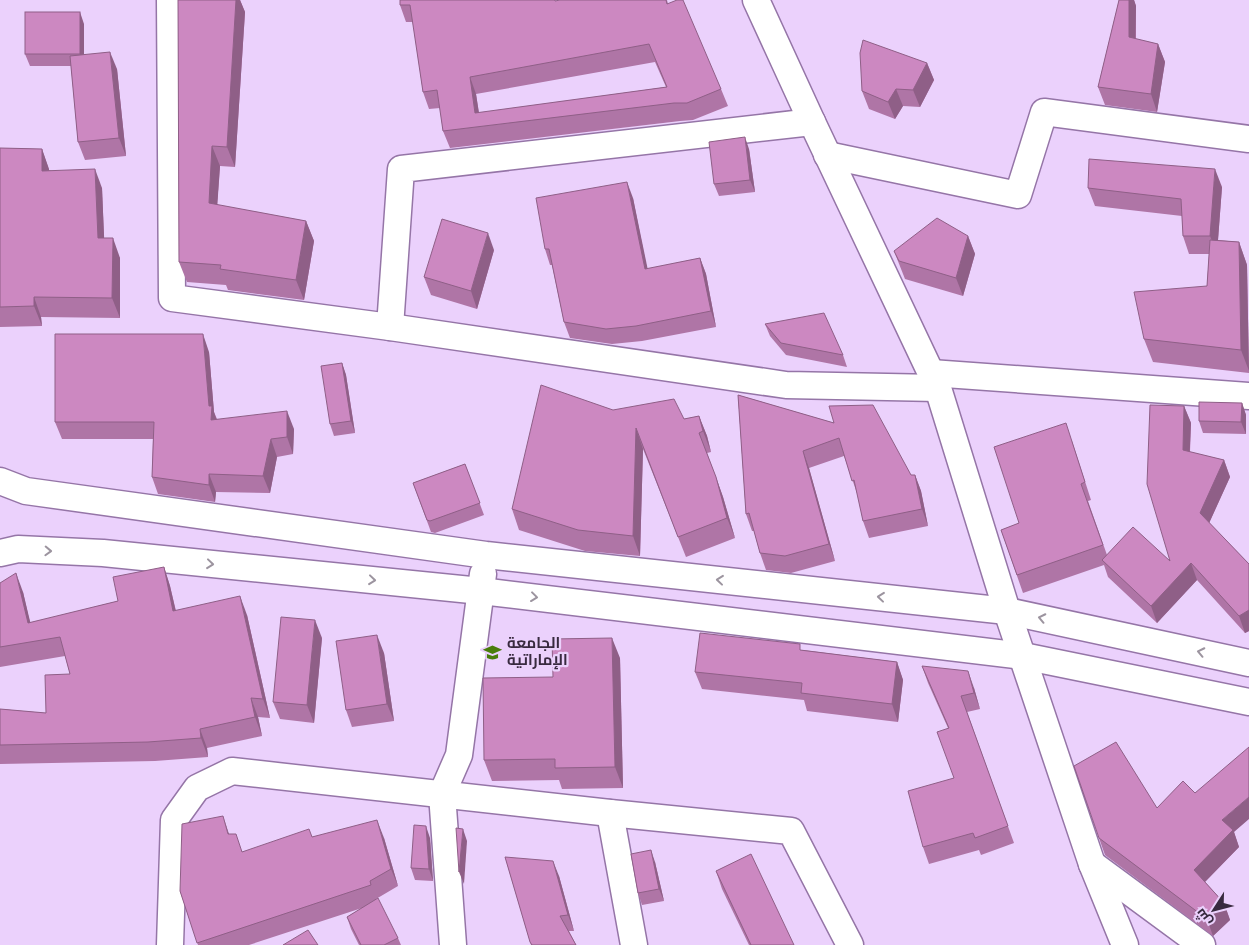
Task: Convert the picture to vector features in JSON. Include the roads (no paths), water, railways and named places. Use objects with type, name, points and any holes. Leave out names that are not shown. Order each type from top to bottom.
[{"type":"street","points":[[170,0],[172,298],[390,327],[786,385],[934,380],[1249,396]]},
{"type":"street","points":[[756,0],[934,380],[1007,611],[1092,864],[1125,945]]},
{"type":"street","points":[[827,155],[1018,195],[1044,112],[1249,139]]},
{"type":"street","points":[[390,327],[401,169],[812,122]]},
{"type":"street","points":[[0,481],[26,491],[486,555],[1007,611],[1249,663]]},
{"type":"street","points":[[0,553],[18,550],[103,553],[481,591],[1023,656],[1249,702]]},
{"type":"street","points":[[453,945],[442,794],[459,755],[486,555]]},
{"type":"street","points":[[170,945],[174,820],[197,788],[232,771],[792,831],[850,945]]},
{"type":"street","points":[[610,813],[634,945]]},
{"type":"street","points":[[1092,864],[1202,945]]},
{"type":"place","name":"الجامعة الإماراتية","points":[[493,652]]}]
